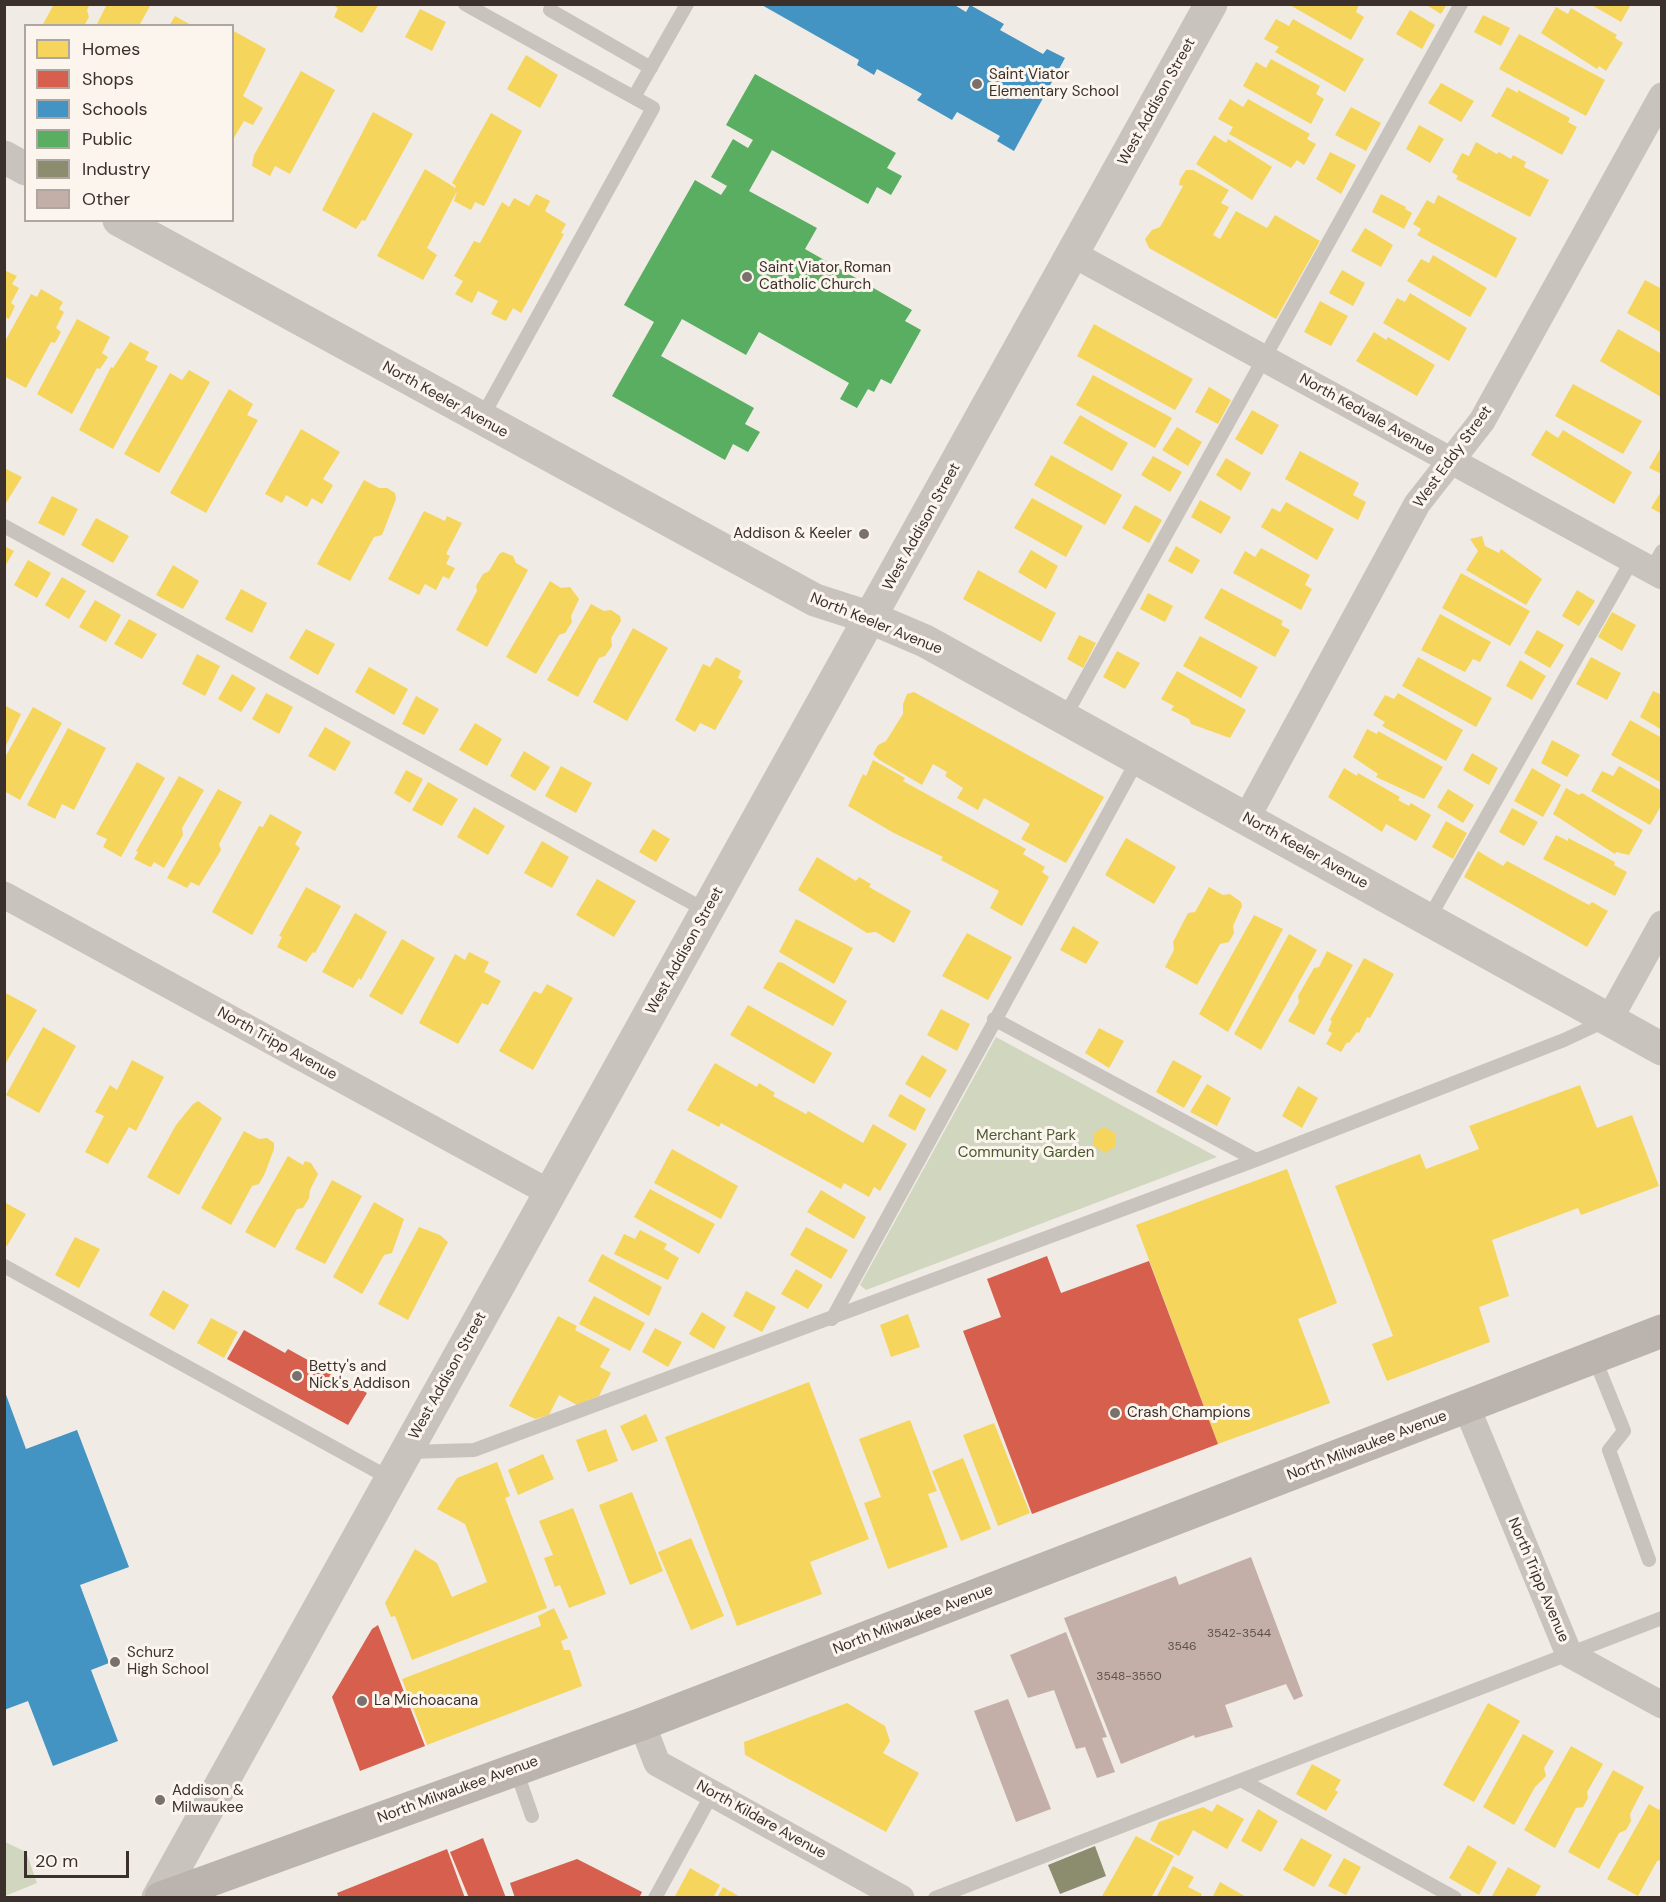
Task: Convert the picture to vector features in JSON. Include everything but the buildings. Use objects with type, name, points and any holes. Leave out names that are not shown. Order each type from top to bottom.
[{"type":"main road","name":"North Milwaukee Avenue","points":[[159,1898],[642,1724],[1662,1331]]},
{"type":"street","name":"West Addison Street","points":[[159,1898],[1210,5]]},
{"type":"street","name":"West Eddy Street","points":[[1246,819],[1417,504],[1482,421],[1662,96]]},
{"type":"street","points":[[4,157],[24,168]]},
{"type":"street","name":"North Keeler Avenue","points":[[123,222],[815,600],[871,618],[925,641],[1662,1049]]},
{"type":"street","name":"North Kedvale Avenue","points":[[1073,254],[1451,460],[1651,564]]},
{"type":"street","name":"North Tripp Avenue","points":[[4,895],[550,1193]]},
{"type":"street","points":[[1609,1020],[1662,924]]},
{"type":"street","name":"North Tripp Avenue","points":[[1467,1408],[1569,1654],[1662,1705]]},
{"type":"street","name":"North Kildare Avenue","points":[[642,1724],[657,1763],[901,1898]]},
{"type":"lane","points":[[465,4],[653,108],[481,419]]},
{"type":"lane","points":[[634,98],[687,4]]},
{"type":"lane","points":[[1064,718],[1461,4]]},
{"type":"lane","points":[[548,6],[651,68]]},
{"type":"lane","points":[[4,526],[707,911]]},
{"type":"lane","points":[[1428,920],[1651,564]]},
{"type":"lane","points":[[832,1319],[1138,759]]},
{"type":"lane","points":[[994,1019],[1256,1160]]},
{"type":"lane","points":[[4,1266],[399,1465],[474,1450],[832,1319],[1256,1160],[1564,1040],[1609,1020]]},
{"type":"lane","points":[[1594,1357],[1624,1431],[1609,1450],[1649,1560]]},
{"type":"lane","points":[[935,1898],[1662,1618]]},
{"type":"lane","points":[[516,1768],[532,1816]]},
{"type":"lane","points":[[1241,1780],[1455,1898]]},
{"type":"lane","points":[[655,1898],[712,1794]]},
{"type":"green space","name":"Merchant Park Community Garden","points":[[996,1037],[1217,1157],[866,1290],[860,1285]]},
{"type":"green space","points":[[5,1842],[26,1852],[37,1883],[5,1896]]},
{"type":"place","name":"Saint Viator Elementary School","points":[[977,84]]},
{"type":"place","name":"Saint Viator Roman Catholic Church","points":[[747,277]]},
{"type":"place","name":"Addison & Keeler","points":[[864,534]]},
{"type":"place","name":"Betty's and Nick's Addison","points":[[297,1376]]},
{"type":"place","name":"Crash Champions","points":[[1115,1413]]},
{"type":"place","name":"Schurz High School","points":[[115,1662]]},
{"type":"place","name":"La Michoacana","points":[[362,1701]]},
{"type":"place","name":"Addison & Milwaukee","points":[[160,1800]]}]
